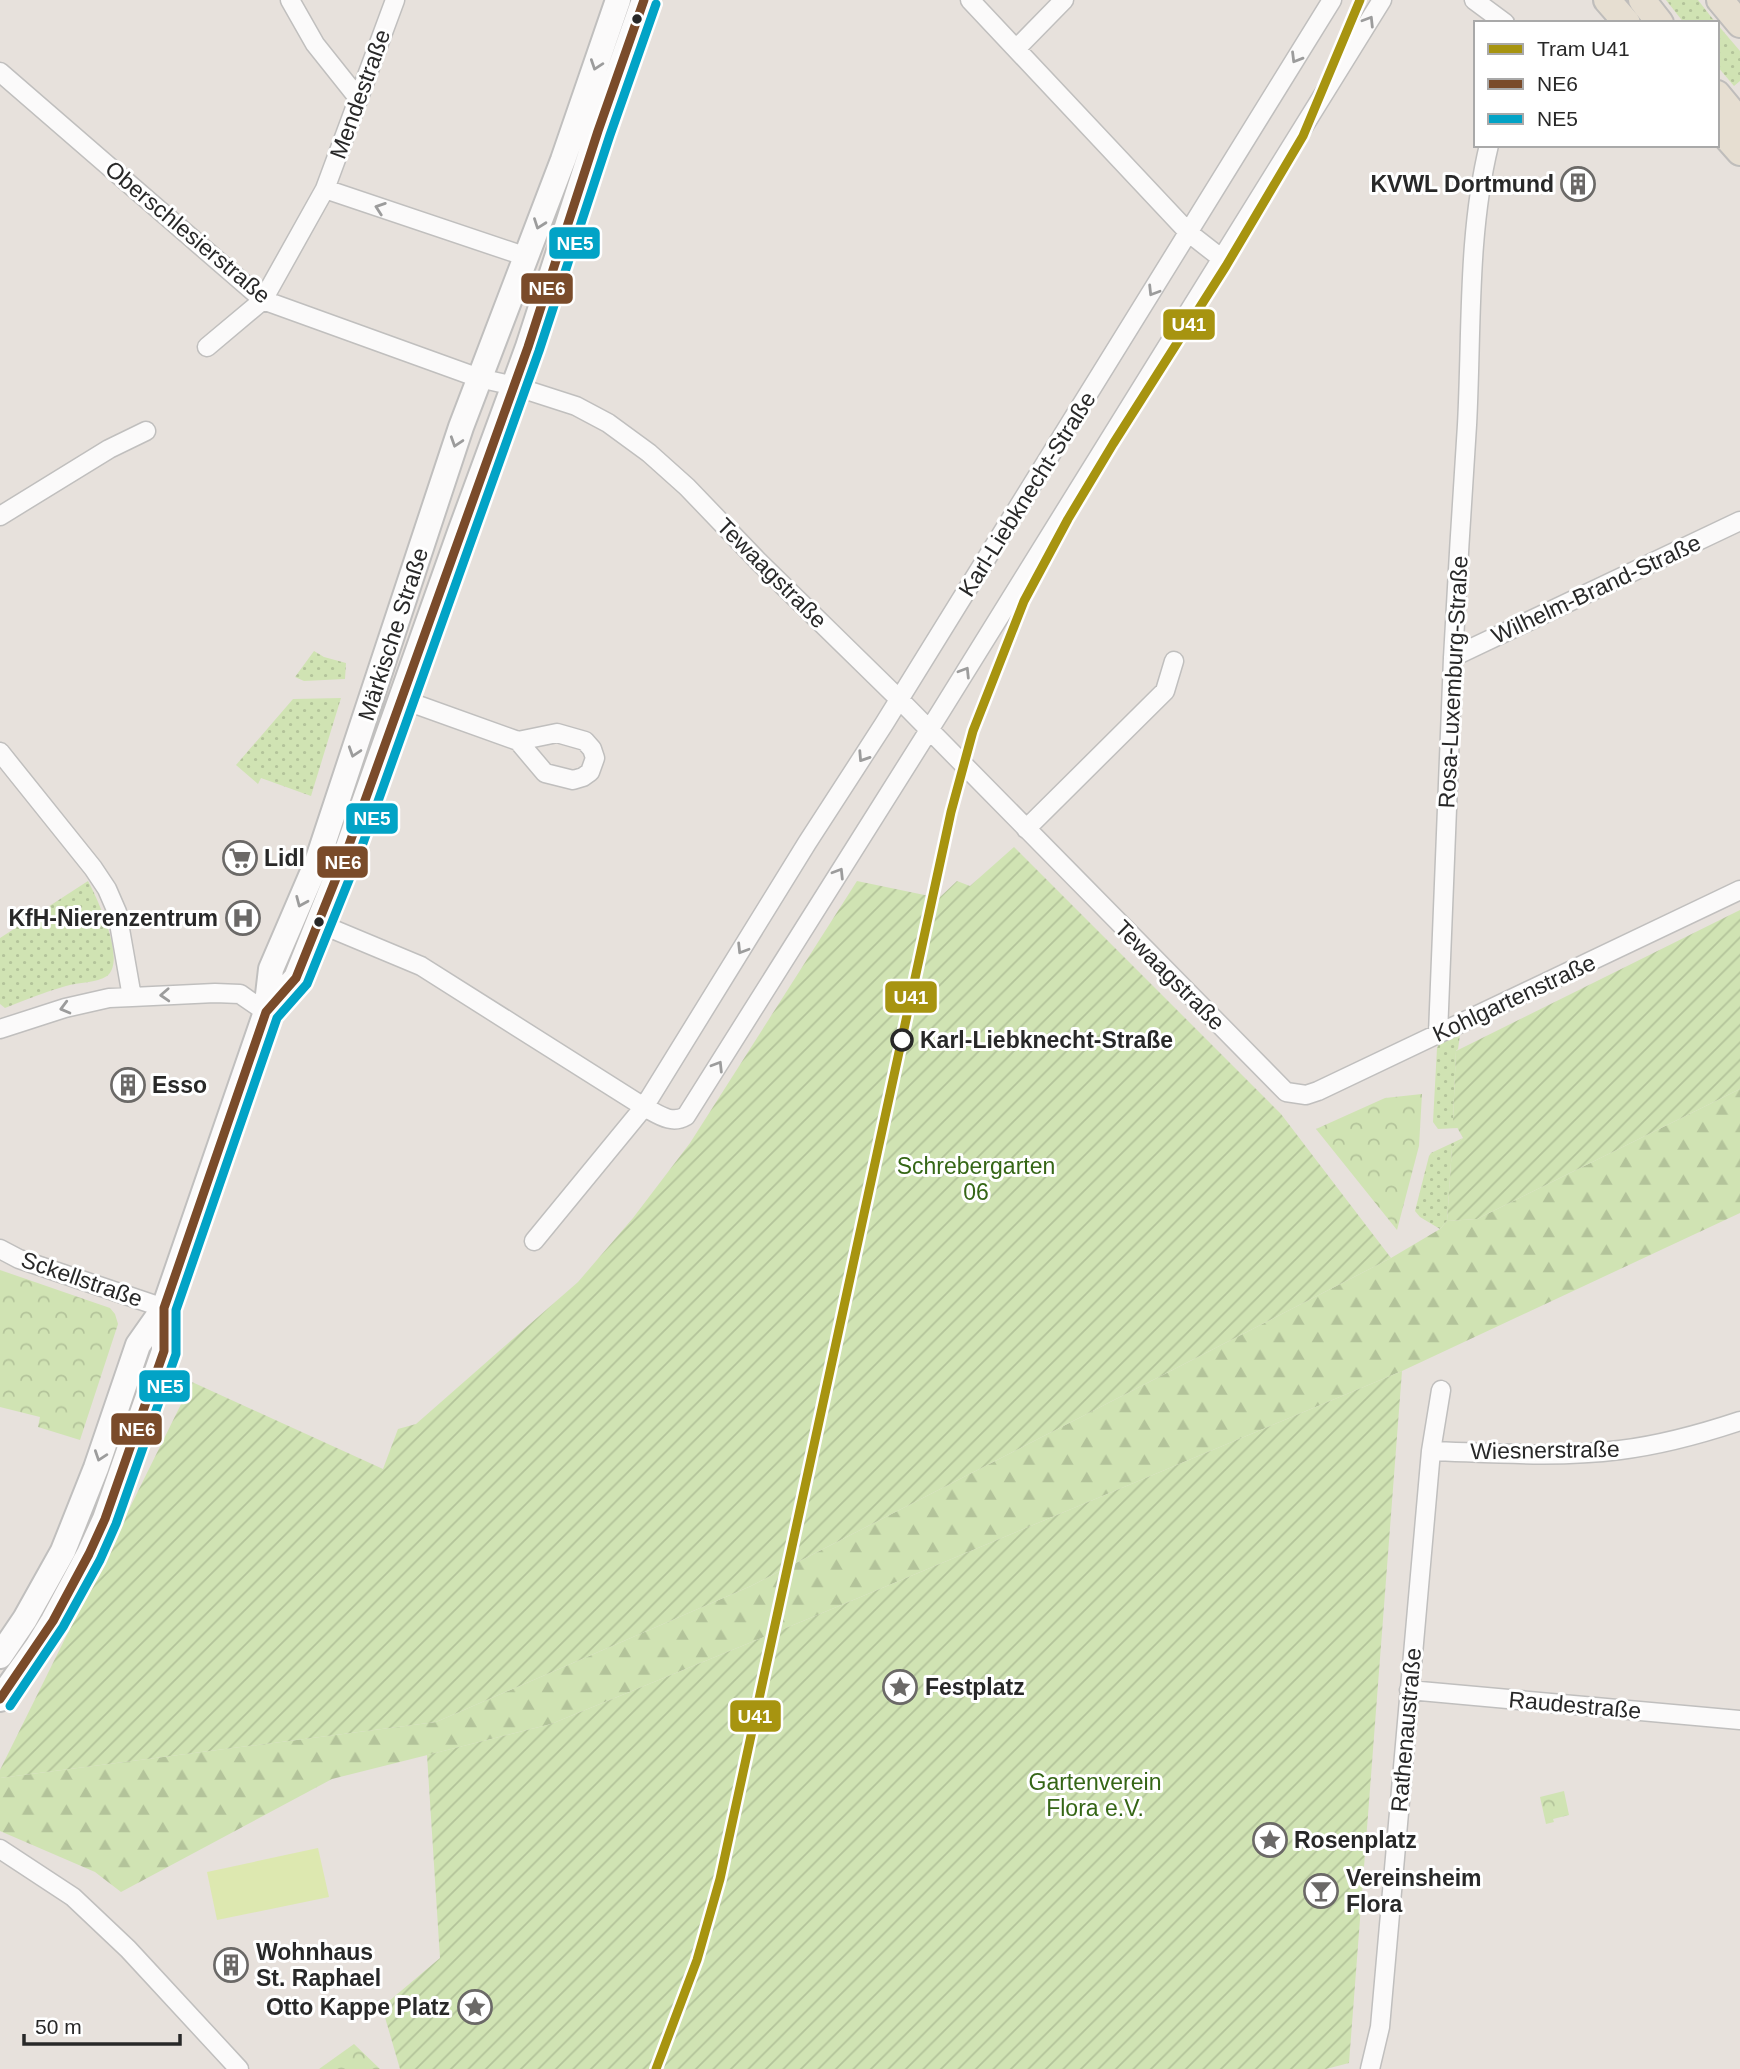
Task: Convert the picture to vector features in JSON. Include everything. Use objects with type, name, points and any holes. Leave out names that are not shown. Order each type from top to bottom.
[{"type":"main road","name":"Märkische Straße","points":[[0,1656],[25,1619],[62,1551],[96,1468],[138,1345],[164,1308],[266,1012],[271,969],[317,862],[461,427],[563,160],[618,0]]},
{"type":"main road","name":"Märkische Straße","points":[[266,1012],[296,978],[345,856],[514,386],[644,0]]},
{"type":"main road","points":[[1607,0],[1625,21]]},
{"type":"main road","points":[[1642,0],[1658,21]]},
{"type":"main road","points":[[1720,0],[1740,24]]},
{"type":"main road","points":[[1719,96],[1740,122]]},
{"type":"main road","points":[[1719,128],[1740,152]]},
{"type":"main road","name":"Märkische Straße","points":[[0,1699],[53,1621],[89,1554],[104,1519],[164,1351],[164,1308]]},
{"type":"street","points":[[290,0],[315,44],[358,98]]},
{"type":"street","name":"Mendestraße","points":[[207,347],[262,300],[325,189],[395,0]]},
{"type":"street","points":[[970,0],[1189,233],[1221,258]]},
{"type":"street","points":[[1016,49],[1064,0]]},
{"type":"street","name":"Karl-Liebknecht-Straße","points":[[534,1241],[644,1107],[1332,0]]},
{"type":"street","name":"Karl-Liebknecht-Straße","points":[[644,1107],[665,1119],[678,1121],[686,1116],[1382,0]]},
{"type":"street","points":[[1474,0],[1502,21]]},
{"type":"street","name":"Oberschlesierstraße","points":[[0,72],[262,300],[479,378]]},
{"type":"street","name":"Rosa-Luxemburg-Straße","points":[[1438,1034],[1453,657],[1468,405],[1469,330],[1475,239],[1489,147]]},
{"type":"street","name":"Mendestraße","points":[[325,189],[527,257]]},
{"type":"street","name":"Tewaagstraße","points":[[479,378],[576,405],[608,423],[649,453],[687,487],[768,571],[899,699],[1286,1092]]},
{"type":"street","points":[[1,513],[109,449],[146,431]]},
{"type":"street","name":"Wilhelm-Brand-Straße","points":[[1453,657],[1740,521]]},
{"type":"street","points":[[1026,828],[1165,691],[1174,661]]},
{"type":"street","name":"Märkische Straße","points":[[401,699],[518,741]]},
{"type":"street","points":[[0,752],[107,889],[117,912],[131,996]]},
{"type":"street","name":"Kohlgartenstraße","points":[[1286,1092],[1306,1095],[1318,1091],[1740,890]]},
{"type":"street","points":[[318,923],[421,965],[644,1107]]},
{"type":"street","points":[[0,1029],[65,1008],[131,996],[240,994],[266,1012]]},
{"type":"street","name":"Sckellstraße","points":[[0,1249],[19,1259],[164,1308]]},
{"type":"street","name":"Rathenaustraße","points":[[1370,2069],[1380,2027],[1431,1451],[1441,1390]]},
{"type":"street","name":"Wiesnerstraße","points":[[1431,1451],[1556,1455],[1620,1450],[1692,1436],[1740,1421]]},
{"type":"street","name":"Raudestraße","points":[[1409,1690],[1740,1720]]},
{"type":"street","points":[[0,1849],[73,1897],[128,1949],[239,2069]]},
{"type":"green space","points":[[1666,0],[1698,0],[1714,21],[1682,21]]},
{"type":"green space","points":[[1719,26],[1740,51],[1740,81],[1734,86],[1719,68]]},
{"type":"green space","points":[[314,651],[324,657],[346,663],[345,679],[304,681],[295,677]]},
{"type":"green space","points":[[341,698],[311,796],[261,778],[258,784],[236,765],[293,699]]},
{"type":"green space","name":"Schrebergarten 06","points":[[1014,847],[1281,1114],[1391,1258],[751,1586],[436,1722],[0,1778],[0,1770],[192,1382],[383,1469],[398,1429],[416,1424],[578,1282],[633,1218],[690,1143],[857,881],[939,898],[957,881],[970,886]]},
{"type":"green space","points":[[88,881],[98,901],[112,944],[114,957],[107,976],[58,988],[5,1008],[0,1004],[0,938]]},
{"type":"green space","points":[[1740,910],[1740,1089],[1477,1219],[1447,1221],[1452,1148],[1463,1138],[1453,1120],[1456,1051]]},
{"type":"green space","points":[[1460,1035],[1456,1051],[1453,1119],[1458,1128],[1438,1129],[1433,1122],[1437,1048],[1439,1044]]},
{"type":"green space","points":[[1740,1089],[1740,1213],[1402,1371],[551,1724],[332,1779],[121,1892],[95,1872],[0,1831],[0,1778],[436,1722],[751,1586],[1391,1258],[1440,1229],[1447,1221],[1477,1219]]},
{"type":"green space","points":[[1422,1094],[1419,1146],[1397,1230],[1316,1129],[1385,1098]]},
{"type":"green space","points":[[1463,1138],[1452,1148],[1447,1221],[1440,1229],[1415,1211],[1429,1156]]},
{"type":"green space","points":[[0,1270],[110,1308],[115,1314],[118,1324],[80,1440],[38,1427],[40,1417],[0,1407]]},
{"type":"green space","name":"Gartenverein Flora e.V.","points":[[1402,1371],[1349,2063],[1326,2069],[400,2069],[382,2007],[440,1958],[427,1755],[551,1724]]},
{"type":"green space","points":[[1564,1791],[1569,1815],[1553,1819],[1554,1822],[1546,1824],[1540,1797]]},
{"type":"green space","points":[[318,1848],[329,1897],[217,1920],[207,1872]]},
{"type":"green space","points":[[354,2044],[380,2069],[319,2069]]},
{"type":"tram line","name":"U41","points":[[656,2069],[697,1960],[720,1879],[951,812],[973,731],[1024,601],[1068,519],[1226,266],[1303,136],[1360,0]]},
{"type":"transit line","name":"NE6","points":[[0,1699],[53,1621],[105,1519],[164,1351],[164,1308],[266,1012],[296,978],[345,856],[528,347],[644,0]]},
{"type":"transit line","name":"NE5","points":[[10,1706],[63,1627],[100,1560],[116,1524],[176,1354],[176,1310],[277,1018],[307,984],[357,860],[539,351],[656,4]]},
{"type":"place","name":"KVWL Dortmund","points":[[1578,184]]},
{"type":"place","name":"Lidl","points":[[240,858]]},
{"type":"place","name":"KfH-Nierenzentrum","points":[[243,918]]},
{"type":"place","name":"Karl-Liebknecht-Straße","points":[[902,1040]]},
{"type":"place","name":"Esso","points":[[128,1085]]},
{"type":"place","name":"Festplatz","points":[[900,1687]]},
{"type":"place","name":"Rosenplatz","points":[[1270,1840]]},
{"type":"place","name":"Vereinsheim Flora","points":[[1321,1891]]},
{"type":"place","name":"Wohnhaus St. Raphael","points":[[231,1965]]},
{"type":"place","name":"Otto Kappe Platz","points":[[475,2007]]}]
